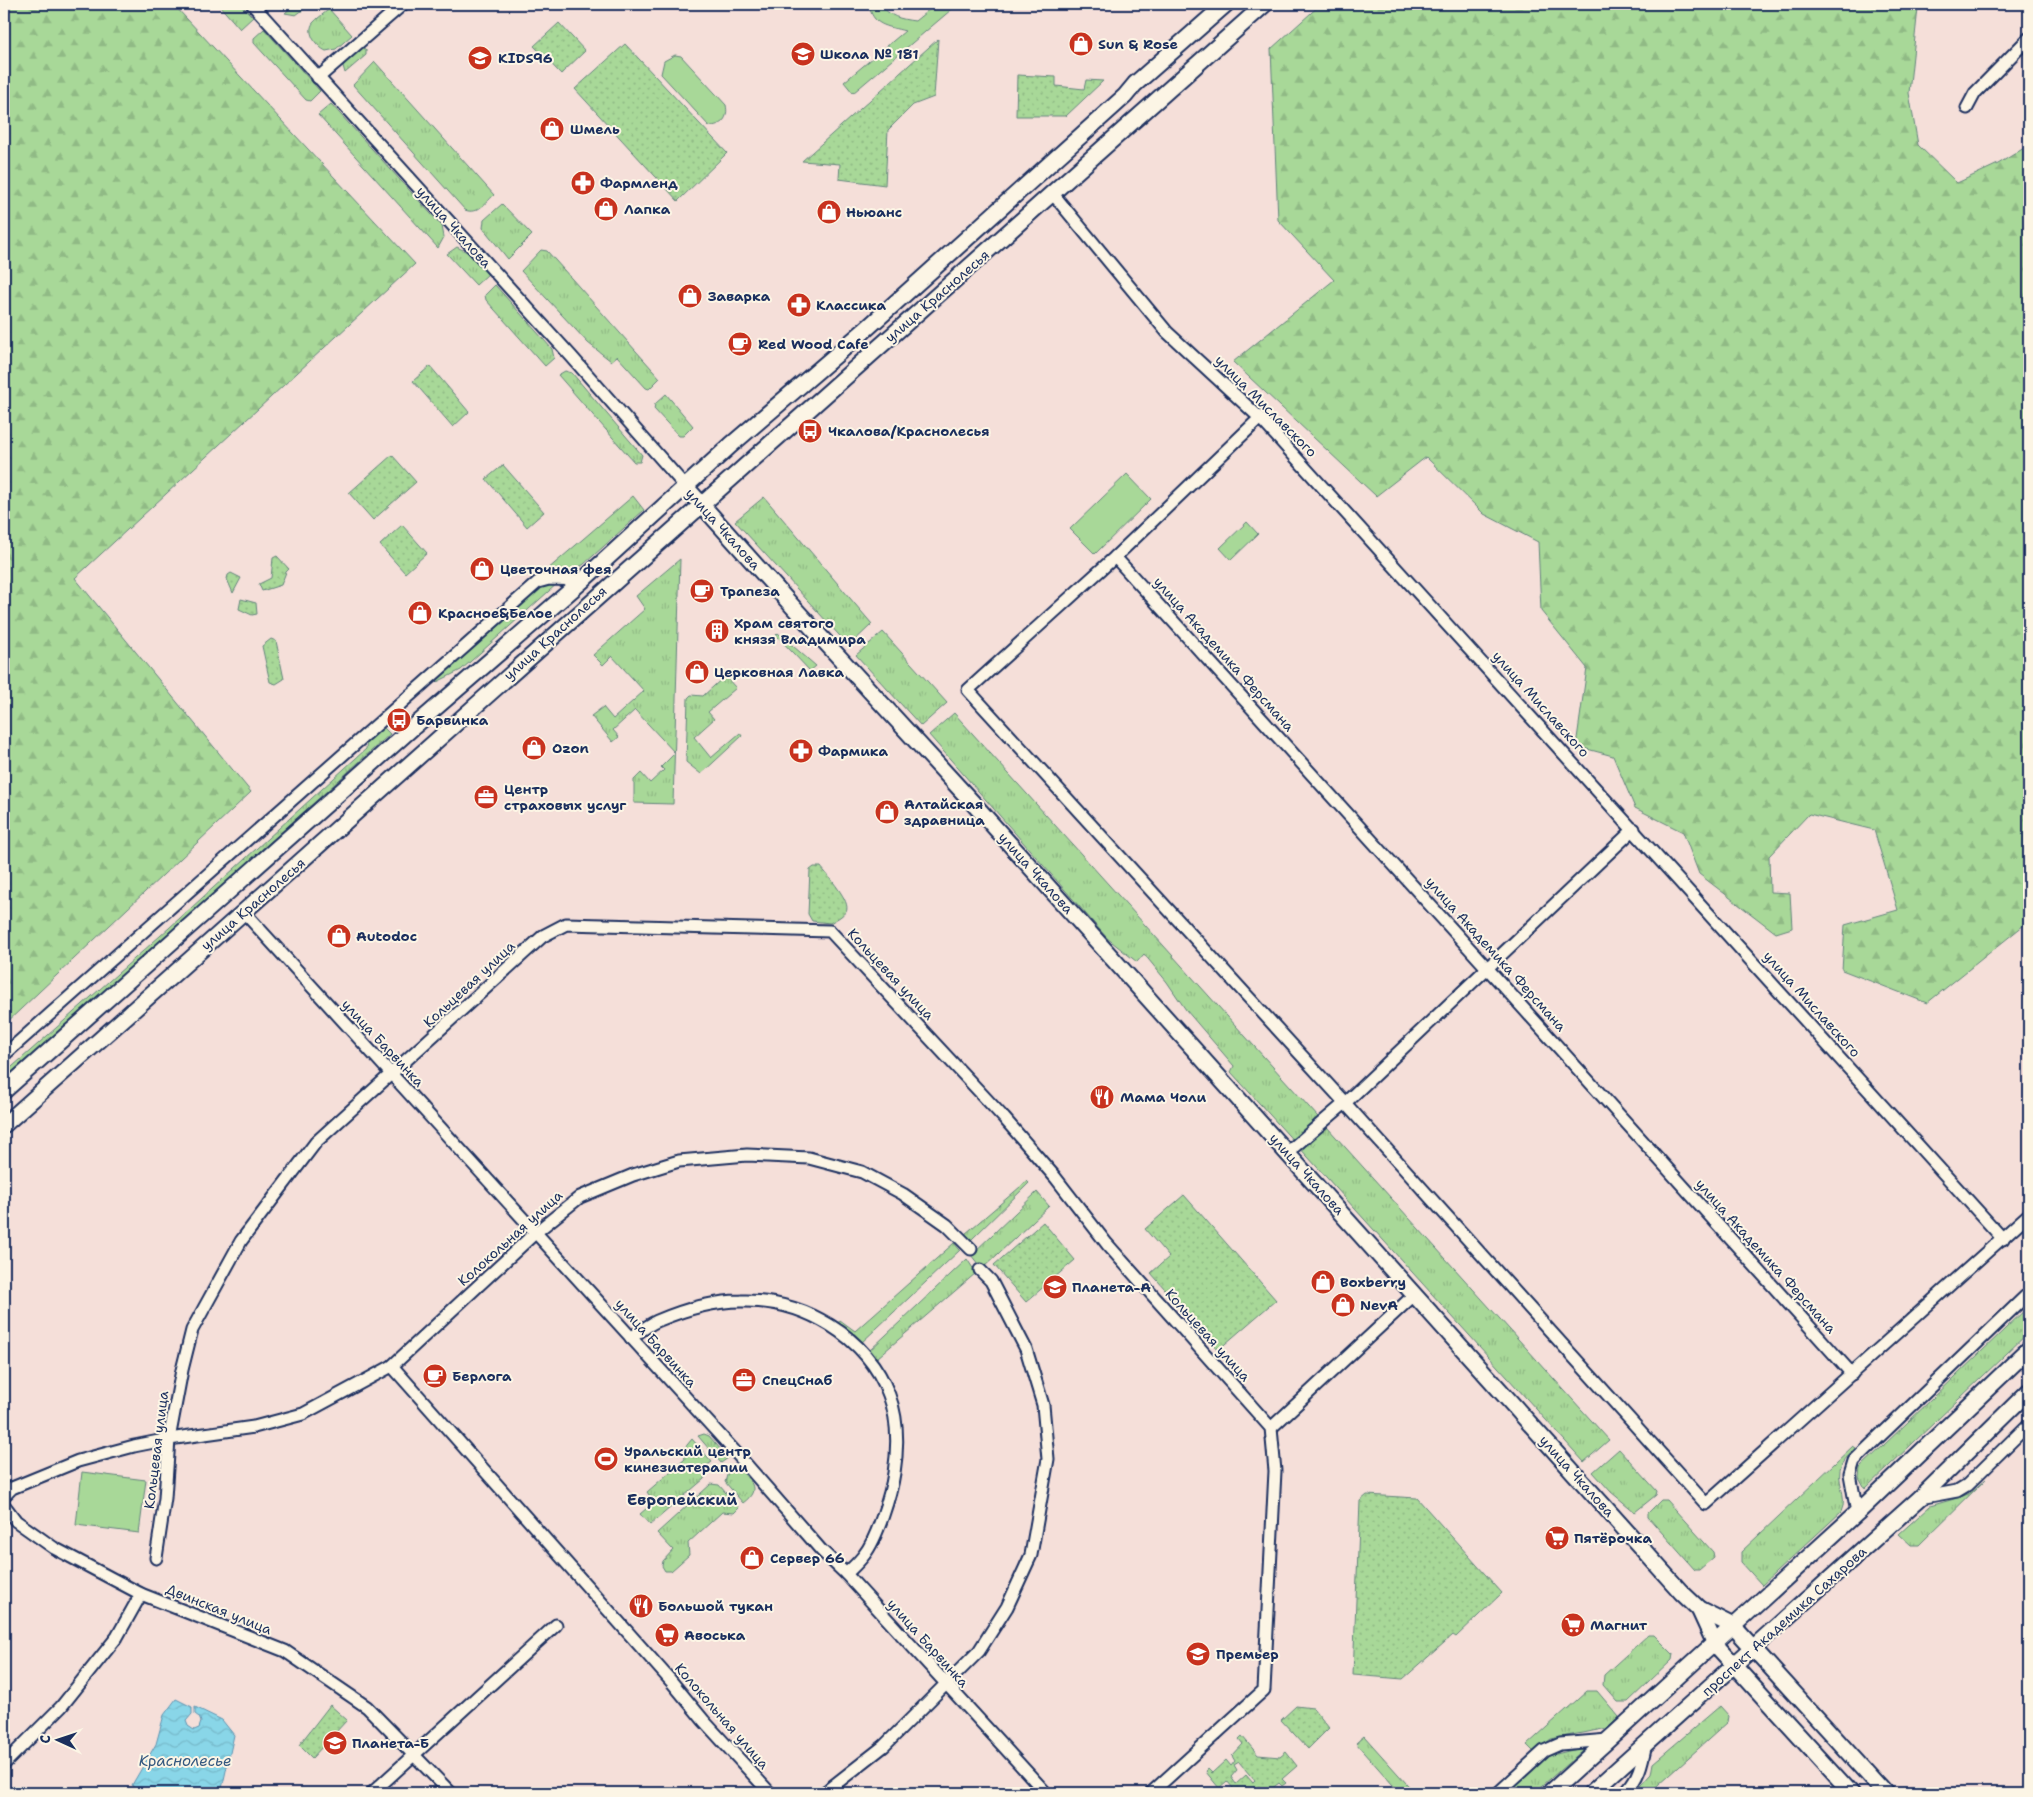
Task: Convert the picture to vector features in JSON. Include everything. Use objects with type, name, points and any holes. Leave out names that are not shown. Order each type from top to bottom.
[{"type":"street","name":"улица Чкалова","points":[[252,4],[1288,1152],[1638,1545],[1699,1609],[1715,1644],[1851,1793]]},
{"type":"street","points":[[318,78],[403,4]]},
{"type":"street","name":"улица Краснолесья","points":[[4,1091],[410,730],[583,580],[685,486],[864,331],[1030,183],[1125,96],[1135,84],[1226,4]]},
{"type":"street","name":"улица Краснолесья","points":[[4,1125],[1265,4]]},
{"type":"street","points":[[1968,108],[1975,94],[2029,38]]},
{"type":"street","points":[[1135,84],[1153,103]]},
{"type":"street","name":"улица Миславского","points":[[1053,194],[1167,332],[1260,418],[1634,829],[2003,1239]]},
{"type":"street","points":[[1260,418],[1115,557],[968,690],[1345,1103],[1706,1504],[2029,1214]]},
{"type":"street","name":"улица Академика Ферсмана","points":[[1115,557],[1852,1374]]},
{"type":"street","name":"улица Краснолесья","points":[[4,1055],[538,582],[550,579],[583,580]]},
{"type":"street","points":[[1288,1152],[1345,1103],[1634,829]]},
{"type":"street","name":"улица Барвинка","points":[[244,912],[751,1470],[821,1550],[846,1574],[1046,1793]]},
{"type":"street","name":"Кольцевая улица","points":[[156,1558],[165,1498],[169,1439],[182,1370],[192,1330],[241,1241],[316,1142],[543,936],[566,924],[830,931],[998,1111],[1055,1177],[1107,1244],[1271,1428]]},
{"type":"street","name":"Колокольная улица","points":[[4,1496],[12,1488],[78,1461],[134,1446],[254,1427],[303,1414],[392,1366],[535,1233],[580,1197],[633,1175],[679,1161],[747,1155],[810,1158],[862,1172],[903,1194],[948,1225],[970,1248]]},
{"type":"street","points":[[824,1793],[884,1746],[979,1652],[1007,1607],[1031,1555],[1048,1459],[1043,1405],[1026,1349],[991,1281],[980,1270]]},
{"type":"street","points":[[1151,1793],[1264,1690],[1275,1471],[1271,1428],[1415,1294]]},
{"type":"street","points":[[1857,1513],[1850,1474],[1854,1461],[2029,1294]]},
{"type":"street","points":[[631,1338],[655,1322],[715,1303],[742,1300],[765,1302],[796,1308],[816,1316],[853,1342],[869,1359],[889,1394],[896,1426],[896,1457],[891,1492],[878,1525],[865,1554],[846,1574]]},
{"type":"street","name":"проспект Академика Сахарова","points":[[1550,1793],[1857,1513],[2029,1349]]},
{"type":"street","name":"Колокольная улица","points":[[392,1366],[671,1681],[704,1721],[770,1793]]},
{"type":"street","name":"проспект Академика Сахарова","points":[[1592,1793],[1920,1498],[2029,1391]]},
{"type":"street","points":[[1920,1498],[1957,1491],[1967,1485],[2029,1424]]},
{"type":"street","name":"Двинская улица","points":[[4,1505],[16,1521],[54,1548],[141,1594],[285,1651],[367,1707],[451,1793]]},
{"type":"street","points":[[4,1764],[61,1707],[117,1637],[141,1594]]},
{"type":"street","name":"улица Чкалова","points":[[1699,1609],[1733,1626],[1885,1793]]},
{"type":"street","points":[[372,1793],[556,1625]]},
{"type":"street","points":[[1498,1793],[1544,1751],[1560,1744],[1608,1740]]},
{"type":"street","points":[[1624,1793],[1635,1782],[1641,1770],[1646,1743]]},
{"type":"green space","points":[[4,4],[173,4],[415,264],[75,578],[251,792],[4,1025]]},
{"type":"green space","points":[[218,4],[240,4],[253,17],[240,29]]},
{"type":"green space","points":[[295,4],[311,4],[296,15],[285,13]]},
{"type":"green space","points":[[869,4],[880,4],[896,17],[915,21],[936,4],[958,4],[853,93],[844,82],[905,31],[886,26],[877,21],[873,17]]},
{"type":"green space","points":[[1321,4],[1923,4],[1918,8],[1909,93],[1918,145],[1957,183],[1998,164],[2029,145],[2029,921],[1927,1003],[1842,970],[1845,925],[1898,910],[1874,830],[1809,814],[1769,856],[1770,892],[1790,893],[1792,928],[1776,933],[1699,874],[1683,832],[1635,808],[1613,756],[1576,746],[1587,668],[1541,611],[1538,542],[1484,514],[1426,457],[1376,496],[1233,362],[1334,280],[1278,220],[1271,49]]},
{"type":"green space","points":[[329,9],[352,35],[336,49],[326,51],[316,43],[311,27],[316,19]]},
{"type":"green space","points":[[559,23],[585,51],[561,74],[534,46]]},
{"type":"green space","points":[[264,29],[320,91],[310,101],[306,100],[254,43],[254,38]]},
{"type":"green space","points":[[938,39],[934,97],[913,105],[888,130],[885,185],[839,179],[840,164],[802,161]]},
{"type":"green space","points":[[625,44],[727,153],[678,201],[575,89]]},
{"type":"green space","points":[[361,46],[366,50],[366,55],[345,73],[343,66]]},
{"type":"green space","points":[[675,55],[681,56],[726,105],[727,110],[724,120],[718,125],[709,126],[661,74],[664,61]]},
{"type":"green space","points":[[375,62],[494,195],[477,210],[465,210],[353,85]]},
{"type":"green space","points":[[1017,75],[1056,77],[1056,86],[1084,89],[1086,80],[1103,81],[1066,116],[1016,116]]},
{"type":"green space","points":[[331,104],[442,226],[444,237],[438,248],[318,115]]},
{"type":"green space","points":[[502,204],[532,235],[508,259],[483,228],[484,220]]},
{"type":"green space","points":[[457,247],[467,252],[488,274],[476,285],[447,254]]},
{"type":"green space","points":[[541,250],[547,251],[660,378],[649,389],[617,356],[611,361],[588,343],[521,271]]},
{"type":"green space","points":[[495,285],[552,349],[554,358],[545,366],[486,300],[485,295]]},
{"type":"green space","points":[[430,366],[469,412],[453,427],[413,381]]},
{"type":"green space","points":[[565,371],[572,373],[642,455],[640,462],[634,462],[558,375]]},
{"type":"green space","points":[[666,394],[693,426],[683,436],[679,436],[654,409],[655,404]]},
{"type":"green space","points":[[392,455],[416,482],[373,520],[349,493]]},
{"type":"green space","points":[[503,465],[544,512],[527,527],[486,479]]},
{"type":"green space","points":[[1127,474],[1151,499],[1095,554],[1070,529]]},
{"type":"green space","points":[[633,496],[644,510],[583,565],[568,572],[554,573],[547,570]]},
{"type":"green space","points":[[764,497],[872,624],[849,646],[735,521]]},
{"type":"green space","points":[[1247,522],[1258,534],[1231,560],[1220,548]]},
{"type":"green space","points":[[402,525],[427,553],[405,573],[380,545]]},
{"type":"green space","points":[[277,556],[289,569],[281,585],[262,591],[259,584],[271,578],[273,558]]},
{"type":"green space","points":[[680,559],[674,752],[635,710],[613,730],[619,737],[613,742],[591,716],[603,707],[613,719],[644,691],[612,656],[603,665],[593,655],[645,609],[636,596]]},
{"type":"green space","points":[[231,573],[241,578],[233,593],[227,579]]},
{"type":"green space","points":[[558,583],[461,670],[437,682],[435,679],[538,587]]},
{"type":"green space","points":[[241,599],[256,603],[257,614],[252,615],[239,609]]},
{"type":"green space","points":[[883,632],[947,703],[921,726],[856,655]]},
{"type":"green space","points":[[778,633],[816,666],[810,671],[776,635]]},
{"type":"green space","points":[[271,639],[276,641],[284,679],[276,684],[270,682],[262,646]]},
{"type":"green space","points":[[725,676],[736,688],[708,712],[714,719],[694,737],[711,758],[740,733],[742,736],[701,774],[686,762],[688,698],[691,695],[703,696]]},
{"type":"green space","points":[[954,713],[1609,1440],[1584,1462],[1231,1072],[1234,1066],[1186,1010],[1167,982],[1144,954],[1137,962],[1107,938],[929,735]]},
{"type":"green space","points":[[382,726],[390,734],[4,1080],[4,1074],[169,928],[366,749],[367,739]]},
{"type":"green space","points":[[674,754],[673,804],[634,803],[634,780],[641,773],[650,783],[664,770],[661,767]]},
{"type":"green space","points":[[814,867],[821,867],[842,895],[847,907],[841,916],[830,923],[812,921],[808,914],[810,870]]},
{"type":"green space","points":[[1027,1181],[1029,1183],[971,1240],[965,1234]]},
{"type":"green space","points":[[1037,1192],[1049,1206],[982,1269],[971,1255]]},
{"type":"green space","points":[[1184,1195],[1276,1300],[1218,1350],[1151,1273],[1169,1257],[1145,1229]]},
{"type":"green space","points":[[1043,1222],[1075,1260],[1026,1302],[994,1265]]},
{"type":"green space","points":[[954,1243],[960,1250],[860,1344],[837,1325],[840,1320],[855,1331]]},
{"type":"green space","points":[[967,1259],[976,1273],[877,1358],[869,1351]]},
{"type":"green space","points":[[2029,1306],[2029,1332],[1865,1489],[1859,1478],[1860,1468]]},
{"type":"green space","points":[[704,1434],[709,1436],[728,1458],[721,1463],[698,1436]]},
{"type":"green space","points":[[692,1439],[712,1462],[706,1466],[704,1479],[650,1525],[640,1514],[654,1502],[647,1492],[685,1459],[683,1450]]},
{"type":"green space","points":[[1853,1446],[1856,1448],[1843,1462],[1840,1470],[1843,1500],[1841,1512],[1762,1585],[1741,1562],[1741,1552]]},
{"type":"green space","points":[[1619,1449],[1657,1491],[1656,1495],[1635,1512],[1611,1492],[1593,1472]]},
{"type":"green space","points":[[736,1466],[749,1480],[753,1488],[749,1498],[743,1503],[725,1482],[728,1472]]},
{"type":"green space","points":[[82,1472],[146,1480],[139,1533],[76,1525]]},
{"type":"green space","points":[[1986,1479],[1919,1545],[1911,1545],[1899,1534],[1930,1506],[1970,1493]]},
{"type":"green space","points":[[711,1484],[719,1485],[739,1508],[734,1513],[722,1512],[688,1543],[689,1555],[671,1571],[665,1571],[662,1566],[663,1561],[673,1550],[657,1533]]},
{"type":"green space","points":[[1367,1495],[1417,1498],[1502,1593],[1456,1637],[1453,1635],[1403,1679],[1353,1675],[1360,1501]]},
{"type":"green space","points":[[1661,1500],[1666,1500],[1713,1552],[1714,1557],[1699,1570],[1695,1570],[1648,1517],[1648,1513]]},
{"type":"green space","points":[[1648,1635],[1654,1635],[1673,1654],[1672,1660],[1628,1702],[1618,1702],[1603,1685],[1604,1675]]},
{"type":"green space","points":[[1587,1691],[1597,1691],[1619,1717],[1608,1728],[1551,1739],[1534,1752],[1527,1745]]},
{"type":"green space","points":[[330,1705],[347,1720],[312,1758],[299,1745]]},
{"type":"green space","points":[[1296,1706],[1313,1708],[1329,1728],[1308,1749],[1281,1720]]},
{"type":"green space","points":[[1720,1706],[1729,1716],[1728,1722],[1649,1793],[1640,1793],[1640,1786],[1651,1774],[1653,1763]]},
{"type":"green space","points":[[1242,1736],[1258,1755],[1280,1757],[1286,1752],[1297,1766],[1282,1779],[1286,1783],[1282,1786],[1279,1783],[1266,1793],[1259,1786],[1257,1789],[1260,1793],[1227,1793],[1233,1788],[1227,1781],[1219,1788],[1206,1772],[1208,1769],[1212,1773],[1226,1760],[1231,1766],[1235,1761],[1232,1756],[1243,1744],[1239,1739]],"holes":[[[1239,1762],[1255,1781],[1253,1783],[1246,1775],[1236,1784],[1231,1777],[1237,1770],[1234,1765]]]},
{"type":"green space","points":[[1364,1736],[1415,1793],[1400,1793],[1356,1743]]},
{"type":"green space","points":[[1581,1748],[1583,1750],[1534,1793],[1508,1793],[1548,1756]]},
{"type":"water","name":"Краснолесье","points":[[176,1699],[192,1707],[192,1714],[186,1721],[188,1726],[194,1730],[199,1728],[201,1722],[195,1714],[195,1707],[222,1720],[234,1735],[221,1793],[139,1793],[132,1785],[156,1744],[164,1715]]},
{"type":"place","name":"Sun & Rose","points":[[1081,44]]},
{"type":"place","name":"Школа № 181","points":[[803,54]]},
{"type":"place","name":"KIDS96","points":[[480,58]]},
{"type":"place","name":"Шмель","points":[[552,129]]},
{"type":"place","name":"Фармленд","points":[[583,183]]},
{"type":"place","name":"Лапка","points":[[606,209]]},
{"type":"place","name":"Ньюанс","points":[[829,212]]},
{"type":"place","name":"Заварка","points":[[690,296]]},
{"type":"place","name":"Классика","points":[[799,305]]},
{"type":"place","name":"Red Wood Cafe","points":[[740,344]]},
{"type":"place","name":"Чкалова/Краснолесья","points":[[810,431]]},
{"type":"place","name":"Цветочная фея","points":[[482,569]]},
{"type":"place","name":"Трапеза","points":[[702,591]]},
{"type":"place","name":"Красное&Белое","points":[[420,613]]},
{"type":"place","name":"Храм святого князя Владимира","points":[[717,631]]},
{"type":"place","name":"Церковная Лавка","points":[[697,672]]},
{"type":"place","name":"Барвинка","points":[[399,720]]},
{"type":"place","name":"Ozon","points":[[534,748]]},
{"type":"place","name":"Фармика","points":[[801,751]]},
{"type":"place","name":"Центр страховых услуг","points":[[486,797]]},
{"type":"place","name":"Алтайская здравница","points":[[887,812]]},
{"type":"place","name":"Autodoc","points":[[339,936]]},
{"type":"place","name":"Мама Чоли","points":[[1102,1097]]},
{"type":"place","name":"Boxberry","points":[[1323,1282]]},
{"type":"place","name":"Планета-А","points":[[1055,1287]]},
{"type":"place","name":"NevA","points":[[1343,1305]]},
{"type":"place","name":"Берлога","points":[[435,1376]]},
{"type":"place","name":"СпецСнаб","points":[[744,1380]]},
{"type":"place","name":"Уральский центр кинезиотерапии","points":[[606,1459]]},
{"type":"place","name":"Пятёрочка","points":[[1557,1538]]},
{"type":"place","name":"Сервер 66","points":[[752,1558]]},
{"type":"place","name":"Большой тукан","points":[[641,1606]]},
{"type":"place","name":"Магнит","points":[[1573,1625]]},
{"type":"place","name":"Авоська","points":[[667,1635]]},
{"type":"place","name":"Премьер","points":[[1198,1654]]},
{"type":"place","name":"Планета-Б","points":[[335,1743]]},
{"type":"district","name":"Европейский","points":[[682,1499]]}]
